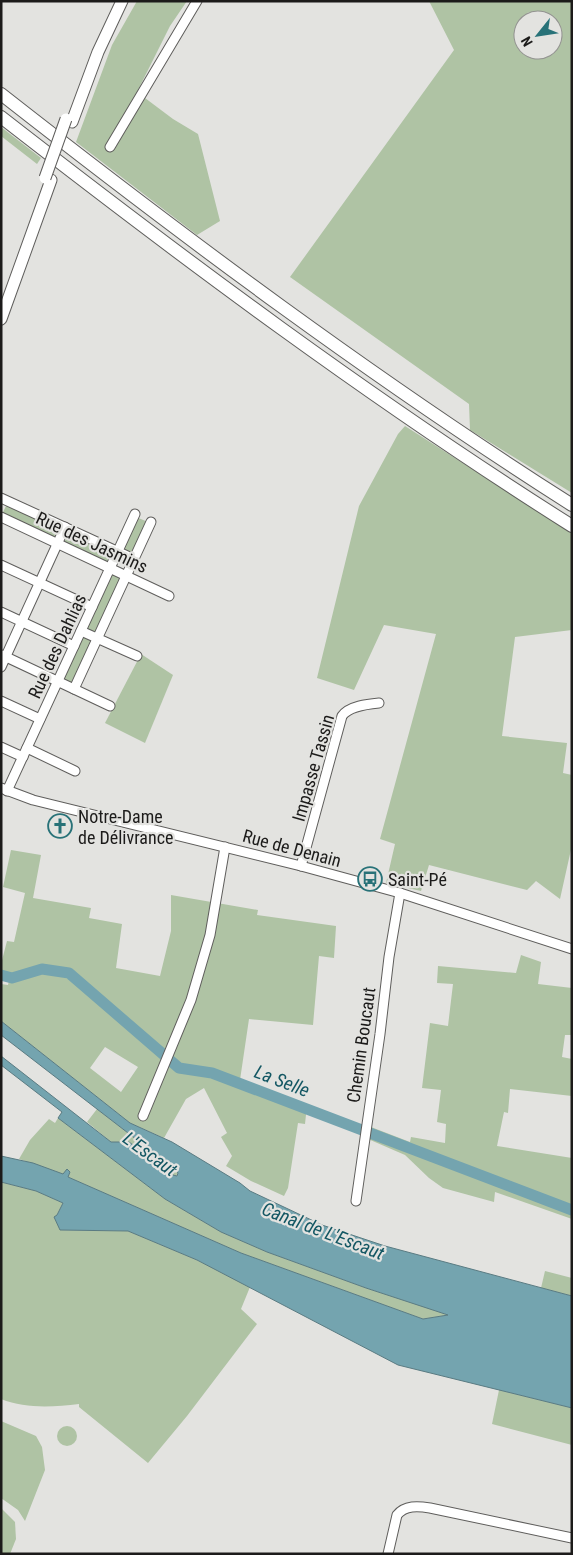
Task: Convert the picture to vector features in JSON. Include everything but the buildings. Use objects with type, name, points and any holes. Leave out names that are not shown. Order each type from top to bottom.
[{"type":"highway","points":[[1,94],[193,243],[311,329],[437,417],[572,505]]},
{"type":"highway","points":[[1,117],[292,337],[426,430],[572,526]]},
{"type":"main road","points":[[1,302],[48,179],[91,54],[120,1]]},
{"type":"main road","points":[[1,319],[48,179]]},
{"type":"street","points":[[110,147],[197,1]]},
{"type":"street","points":[[2,501],[65,527],[134,559]]},
{"type":"street","name":"Rue des Dahlias","points":[[3,790],[23,757],[135,514]]},
{"type":"street","name":"Rue des Jasmins","points":[[1,517],[170,596]]},
{"type":"street","points":[[74,689],[151,522]]},
{"type":"street","points":[[1,667],[4,656],[22,622],[65,527]]},
{"type":"street","points":[[1,565],[92,607]]},
{"type":"street","points":[[1,612],[74,646]]},
{"type":"street","points":[[81,631],[137,656]]},
{"type":"street","points":[[4,656],[110,706]]},
{"type":"street","points":[[1,701],[40,719]]},
{"type":"street","name":"Impasse Tassin","points":[[301,866],[342,716],[345,711],[350,709],[379,703]]},
{"type":"street","points":[[1,747],[23,757]]},
{"type":"street","points":[[27,748],[75,771]]},
{"type":"street","name":"Rue de Denain","points":[[3,790],[59,807],[301,866],[400,893],[572,949]]},
{"type":"street","points":[[143,1116],[189,1007],[208,942],[224,847]]},
{"type":"street","name":"Chemin Boucaut","points":[[356,1201],[390,951],[400,893]]},
{"type":"street","points":[[388,1554],[395,1520],[401,1511],[413,1507],[430,1508],[572,1538]]},
{"type":"green space","points":[[137,1],[187,1],[170,26],[137,92],[173,119],[198,134],[220,221],[197,235],[76,142],[112,45]]},
{"type":"green space","points":[[429,1],[572,1],[572,493],[470,430],[469,404],[290,277],[454,50]]},
{"type":"green space","points":[[1,127],[41,158],[37,164],[1,136]]},
{"type":"green space","points":[[405,426],[572,533],[572,630],[515,637],[502,736],[567,743],[563,773],[572,775],[572,845],[560,899],[536,881],[527,890],[429,865],[421,891],[386,883],[395,844],[380,839],[436,634],[384,625],[354,690],[317,678],[359,506],[398,434]]},
{"type":"green space","points":[[7,504],[61,529],[56,539],[2,514]]},
{"type":"green space","points":[[136,517],[148,522],[134,556],[122,550]]},
{"type":"green space","points":[[68,533],[114,554],[110,564],[64,542]]},
{"type":"green space","points":[[112,572],[123,577],[97,634],[86,629]]},
{"type":"green space","points":[[82,635],[94,640],[73,685],[62,680]]},
{"type":"green space","points":[[141,654],[173,675],[145,743],[105,723]]},
{"type":"green space","points":[[11,850],[41,855],[33,898],[91,908],[89,918],[122,924],[116,968],[160,976],[171,931],[171,895],[258,910],[257,915],[336,926],[334,958],[319,956],[313,1025],[249,1019],[240,1080],[307,1105],[305,1124],[298,1123],[288,1188],[284,1196],[251,1181],[226,1166],[232,1156],[221,1137],[227,1133],[204,1088],[186,1099],[164,1138],[130,1123],[1,1021],[1,984],[8,985],[10,976],[1,974],[1,964],[7,941],[14,942],[25,893],[3,887]],"holes":[[[105,1047],[138,1067],[121,1092],[90,1068]]]},
{"type":"green space","points":[[521,955],[541,962],[538,984],[572,988],[572,1035],[565,1035],[562,1057],[572,1059],[572,1096],[510,1089],[508,1113],[504,1112],[497,1146],[572,1158],[572,1219],[495,1192],[494,1202],[443,1188],[429,1178],[405,1155],[368,1139],[371,1127],[410,1142],[411,1137],[445,1143],[446,1124],[437,1122],[441,1090],[422,1088],[430,1023],[448,1026],[453,984],[437,983],[438,966],[516,973]]},
{"type":"green space","points":[[97,1109],[176,1170],[178,1173],[176,1176],[129,1142],[111,1142],[87,1122]]},
{"type":"green space","points":[[58,1118],[165,1199],[221,1232],[267,1252],[366,1288],[449,1315],[423,1319],[241,1253],[68,1177],[70,1172],[63,1174],[19,1159],[30,1140],[49,1119],[55,1123]]},
{"type":"green space","points":[[1,1182],[36,1191],[63,1203],[57,1215],[60,1230],[128,1231],[197,1260],[250,1287],[241,1309],[257,1324],[187,1416],[148,1463],[79,1407],[79,1404],[30,1406],[1,1399]]},
{"type":"green space","points":[[545,1271],[572,1278],[572,1296],[541,1288]]},
{"type":"green space","points":[[499,1390],[572,1408],[572,1445],[492,1424]]},
{"type":"green space","points":[[1,1421],[36,1436],[42,1447],[45,1470],[25,1521],[18,1510],[1,1498]]},
{"type":"green space","points":[[67,1426],[74,1429],[77,1436],[74,1443],[67,1446],[60,1443],[57,1436],[60,1429]]},
{"type":"green space","points":[[1,1508],[15,1522],[16,1539],[10,1554],[1,1554]]},
{"type":"water","name":"Canal de L'Escaut","points":[[1,1021],[130,1123],[172,1142],[250,1191],[322,1225],[385,1246],[572,1296],[572,1408],[398,1365],[197,1260],[128,1231],[60,1230],[54,1217],[63,1203],[36,1191],[1,1182],[1,1156],[33,1163],[63,1174],[67,1169],[70,1172],[68,1177],[241,1253],[423,1319],[448,1315],[267,1252],[221,1232],[165,1199],[58,1118],[62,1112],[1,1065],[1,1056],[111,1142],[129,1142],[177,1176],[176,1170],[1,1035]]},
{"type":"waterway","name":"La Selle","points":[[1,975],[12,978],[42,969],[69,973],[179,1068],[212,1073],[572,1210]]},
{"type":"place","name":"Notre-Dame de Délivrance","points":[[60,826]]},
{"type":"place","name":"Saint-Pé","points":[[370,879]]},
{"type":"water label","name":"L'Escaut","points":[[150,1154]]}]
